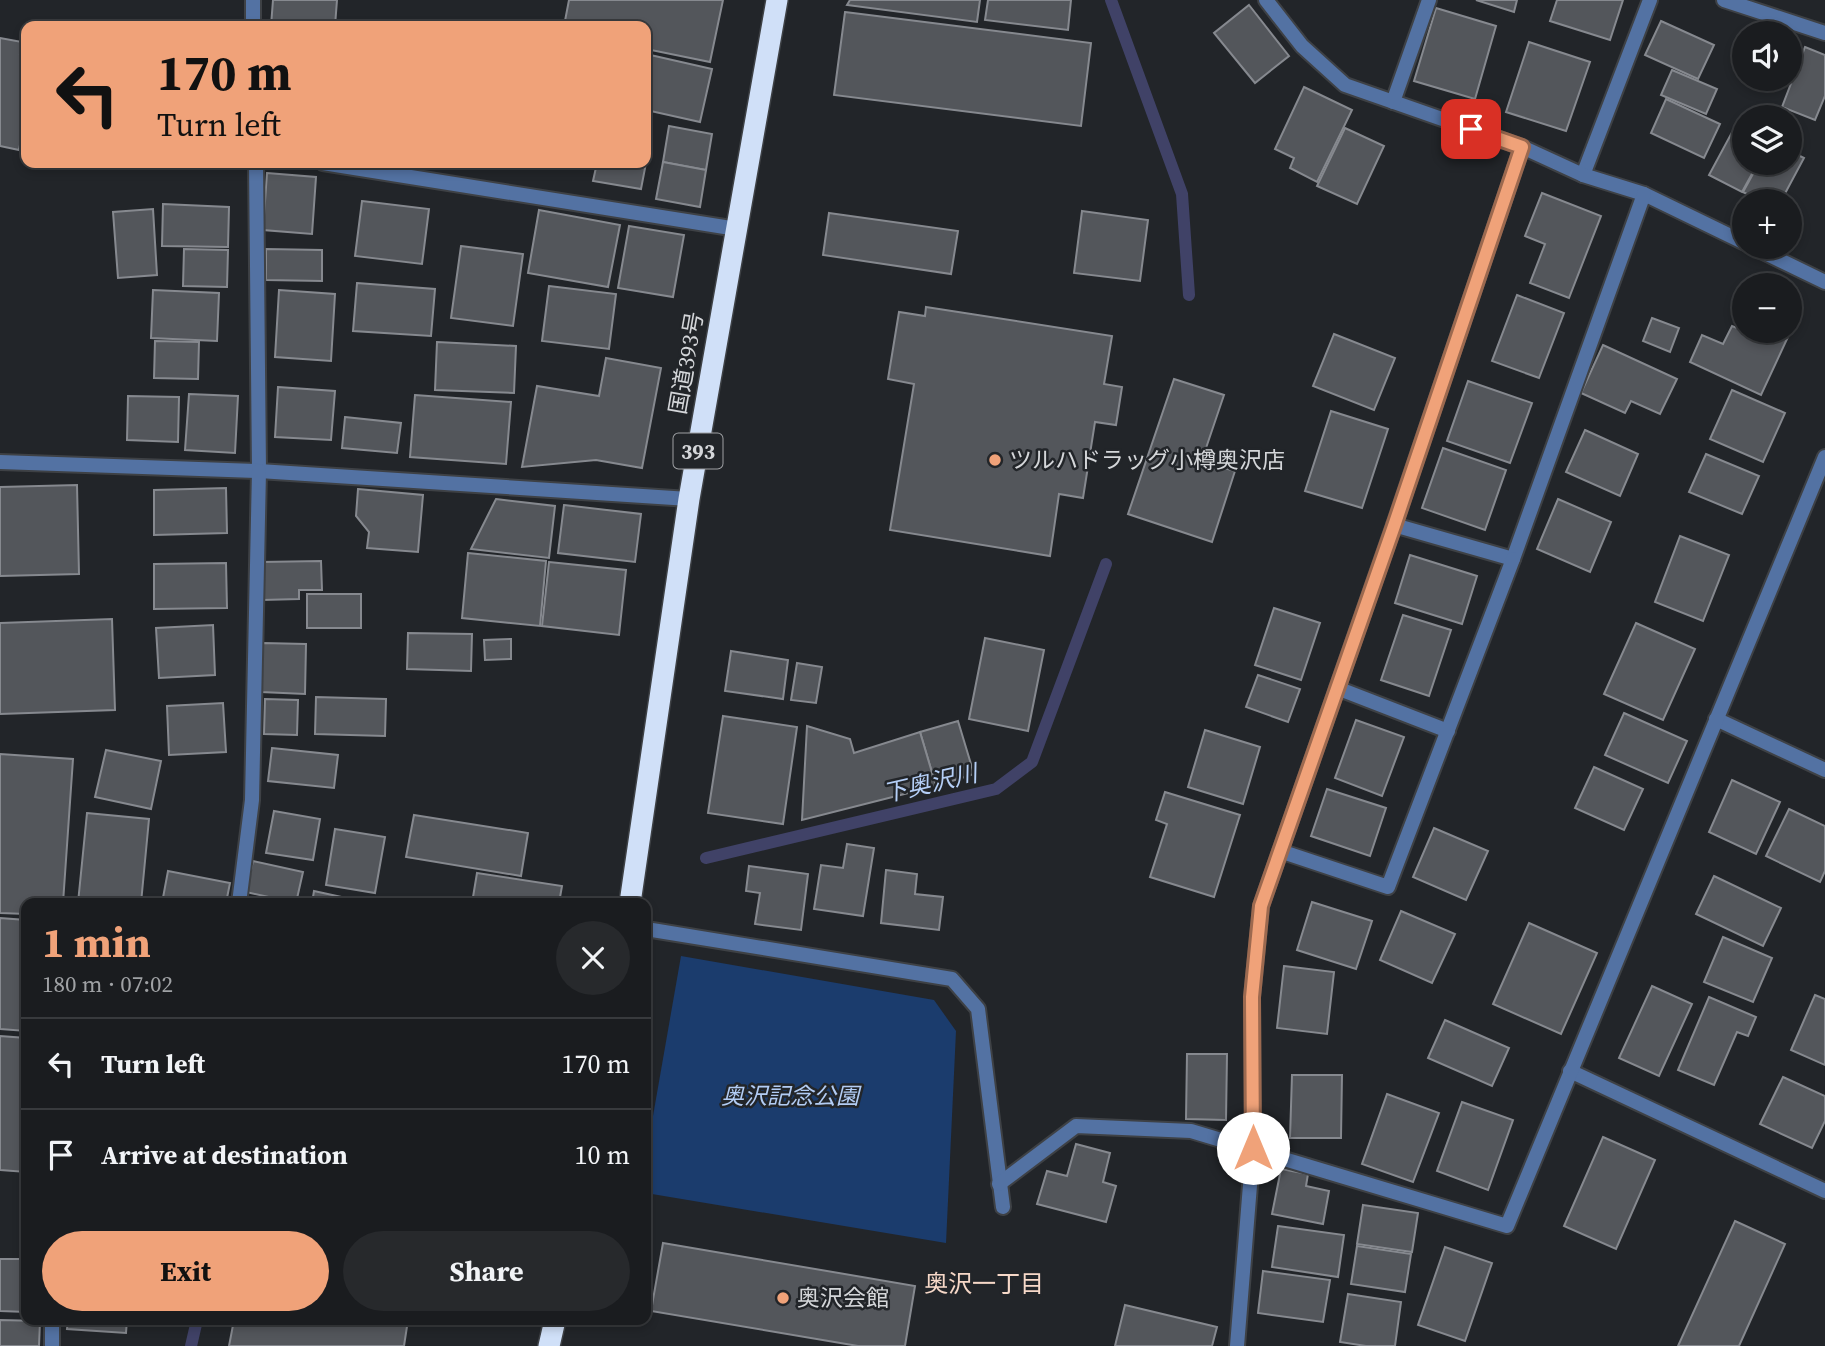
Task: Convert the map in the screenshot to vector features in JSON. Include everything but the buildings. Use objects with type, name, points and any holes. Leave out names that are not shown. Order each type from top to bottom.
[{"type":"highway","name":"国道393号","points":[[631,898],[689,499],[777,0]]},
{"type":"highway","points":[[550,1346],[554,1325]]},
{"type":"street","points":[[253,0],[253,21]]},
{"type":"street","points":[[1266,0],[1302,46],[1345,85],[1522,147],[1583,174],[1644,194],[1732,237]]},
{"type":"street","points":[[1393,102],[1429,0]]},
{"type":"street","points":[[1583,174],[1650,0]]},
{"type":"street","points":[[1724,0],[1825,33]]},
{"type":"street","points":[[1237,1346],[1253,1148],[1252,997],[1261,906],[1394,526],[1522,147]]},
{"type":"street","points":[[240,898],[252,800],[259,471],[256,168]]},
{"type":"street","points":[[354,168],[737,229]]},
{"type":"street","points":[[1280,852],[1388,887],[1513,559],[1644,194]]},
{"type":"street","points":[[1778,259],[1825,282]]},
{"type":"street","points":[[999,1184],[1076,1126],[1191,1131],[1507,1226],[1825,457]]},
{"type":"street","points":[[0,462],[259,471],[689,499]]},
{"type":"street","points":[[1394,526],[1513,559]]},
{"type":"street","points":[[1337,688],[1448,731]]},
{"type":"street","points":[[1716,719],[1825,770]]},
{"type":"street","points":[[651,930],[952,979],[978,1009],[1003,1207]]},
{"type":"street","points":[[1570,1071],[1825,1191]]},
{"type":"street","points":[[52,1325],[52,1346]]},
{"type":"green space","name":"奥沢記念公園","points":[[681,956],[934,1000],[956,1031],[946,1243],[651,1194],[651,1127]]},
{"type":"waterway","points":[[1111,0],[1182,194],[1189,295]]},
{"type":"waterway","name":"下奥沢川","points":[[706,858],[996,789],[1032,762],[1106,564]]},
{"type":"waterway","name":"下奥沢川","points":[[191,1346],[196,1325]]},
{"type":"place","name":"ツルハドラッグ小樽奥沢店","points":[[995,460]]},
{"type":"place","name":"奥沢会館","points":[[783,1298]]},
{"type":"district","name":"奥沢一丁目","points":[[984,1283]]},
{"type":"route","points":[[1253,1148],[1252,997],[1261,906],[1394,526],[1522,147],[1471,129]]}]
